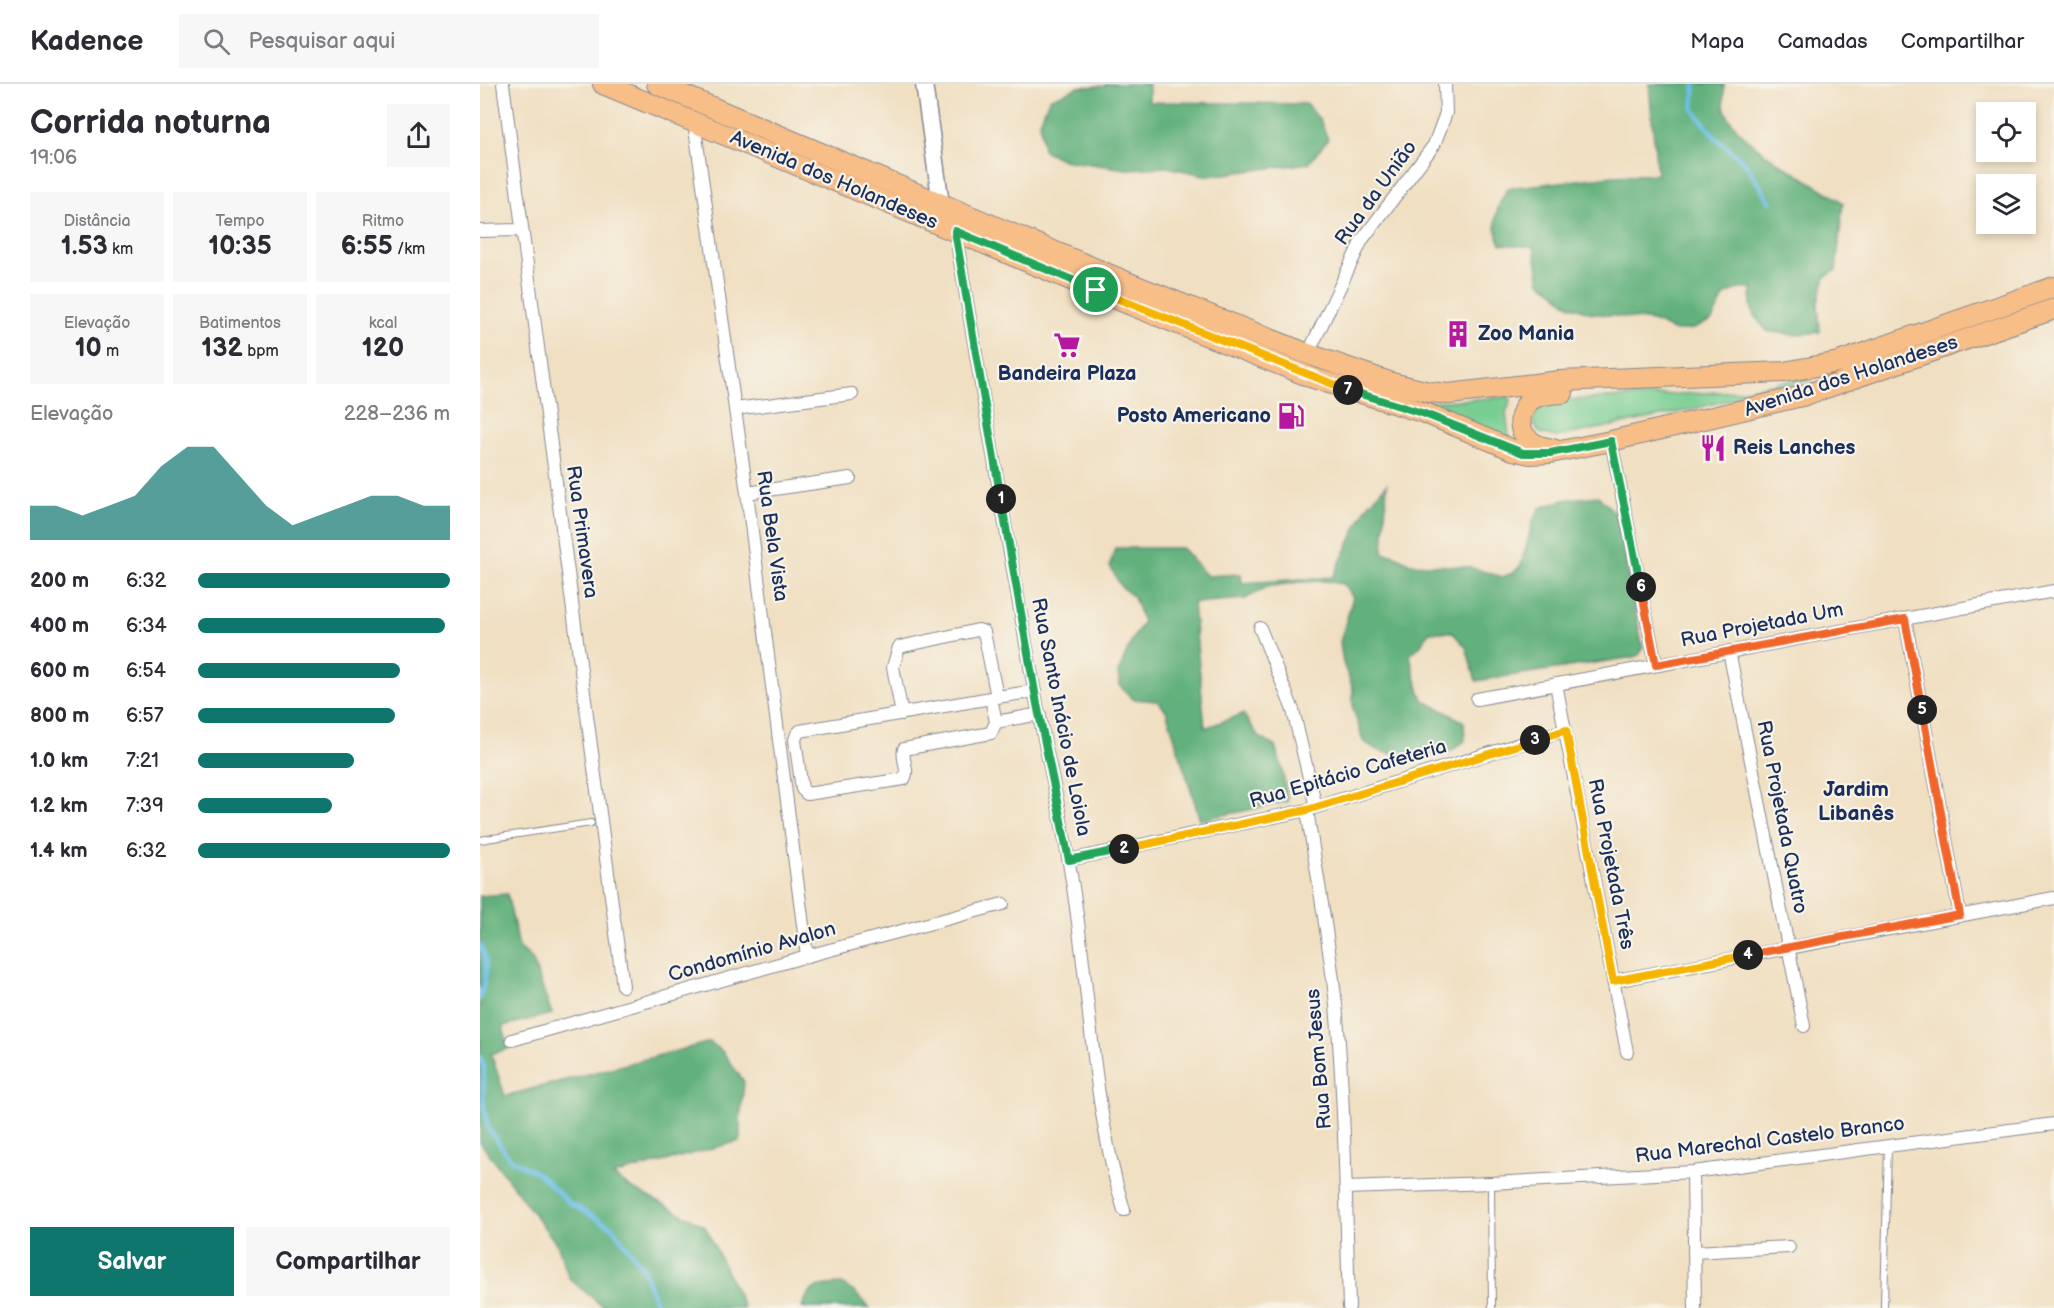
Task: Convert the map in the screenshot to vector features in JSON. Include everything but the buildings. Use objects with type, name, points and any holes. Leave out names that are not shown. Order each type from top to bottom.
[{"type":"main road","name":"Avenida dos Holandeses","points":[[603,84],[1126,303],[1313,378],[1432,416],[1518,452],[1544,454],[1578,448],[1802,396],[2050,312]]},
{"type":"main road","name":"Avenida dos Holandeses","points":[[657,84],[688,91],[941,204],[1134,285],[1308,354],[1392,383],[1443,394],[1559,381],[1784,372],[1839,362],[2054,287]]},
{"type":"main road","points":[[1578,448],[1545,448],[1529,441],[1521,426],[1521,415],[1525,405],[1533,399],[1548,394],[1784,372]]},
{"type":"street","name":"Rua Primavera","points":[[503,84],[596,823],[623,986]]},
{"type":"street","points":[[924,84],[941,204]]},
{"type":"street","name":"Rua da União","points":[[1308,354],[1362,240],[1434,145],[1446,113],[1445,84]]},
{"type":"street","name":"Rua Bela Vista","points":[[694,122],[747,493],[807,956]]},
{"type":"street","points":[[480,231],[522,230]]},
{"type":"street","name":"Rua Santo Inácio de Loiola","points":[[955,231],[1035,691],[1069,860],[1081,934],[1101,1103],[1111,1161],[1124,1210]]},
{"type":"street","points":[[735,409],[852,394]]},
{"type":"street","points":[[1611,441],[1656,665]]},
{"type":"street","points":[[747,493],[850,478]]},
{"type":"street","name":"Rua Projetada Um","points":[[1477,699],[2054,591]]},
{"type":"street","points":[[1905,619],[1960,915]]},
{"type":"street","name":"Rua Bom Jesus","points":[[1260,628],[1293,710],[1312,808],[1335,1002],[1345,1124],[1349,1307]]},
{"type":"street","points":[[902,714],[893,667],[899,647],[978,630],[984,632],[994,698],[996,722],[991,733],[904,749],[906,772],[904,779],[807,794],[802,789],[795,740],[800,731],[902,714],[994,698],[1035,691]]},
{"type":"street","name":"Rua Projetada Quatro","points":[[1730,651],[1804,1026]]},
{"type":"street","name":"Rua Projetada Três","points":[[1556,684],[1627,1052]]},
{"type":"street","points":[[996,722],[1040,714]]},
{"type":"street","name":"Rua Epitácio Cafeteria","points":[[1069,860],[1312,808],[1566,730]]},
{"type":"street","points":[[1613,981],[2054,898]]},
{"type":"street","name":"Condomínio Avalon","points":[[512,1040],[807,956],[1003,904]]},
{"type":"street","name":"Rua Marechal Castelo Branco","points":[[1346,1188],[1693,1172],[2054,1124]]},
{"type":"street","points":[[1693,1172],[1695,1308]]},
{"type":"street","points":[[1694,1252],[1789,1248]]},
{"type":"lane","points":[[480,840],[596,823]]},
{"type":"lane","points":[[1884,1307],[1888,1146]]},
{"type":"lane","points":[[1491,1183],[1492,1308]]},
{"type":"green space","points":[[1149,84],[1149,102],[1306,104],[1320,120],[1328,139],[1309,163],[1209,176],[1167,167],[1127,169],[1063,160],[1043,150],[1040,122],[1049,99],[1079,87]]},
{"type":"green space","points":[[1649,84],[1724,84],[1726,112],[1747,139],[1778,162],[1843,203],[1836,270],[1825,277],[1818,302],[1820,332],[1793,335],[1767,331],[1752,311],[1753,288],[1738,289],[1725,295],[1712,320],[1693,329],[1675,331],[1653,321],[1592,313],[1569,305],[1540,282],[1534,247],[1501,244],[1496,229],[1496,215],[1508,188],[1614,176],[1657,174]]},
{"type":"green space","points":[[1811,376],[1809,380],[1681,412],[1556,437],[1540,433],[1533,422],[1538,409],[1550,401],[1737,391]]},
{"type":"green space","points":[[1509,397],[1511,400],[1506,413],[1509,436],[1507,437],[1422,405],[1428,402]]},
{"type":"green space","points":[[1387,484],[1383,553],[1392,554],[1411,564],[1469,567],[1502,577],[1513,573],[1521,565],[1533,521],[1540,508],[1564,500],[1598,496],[1616,514],[1643,649],[1639,655],[1634,657],[1476,681],[1466,647],[1452,632],[1429,632],[1420,646],[1410,655],[1414,674],[1423,700],[1464,722],[1465,741],[1448,753],[1408,758],[1377,750],[1363,741],[1353,708],[1353,689],[1343,663],[1340,642],[1353,597],[1343,584],[1327,581],[1299,582],[1267,587],[1245,599],[1193,603],[1205,728],[1243,714],[1259,737],[1275,746],[1282,768],[1288,802],[1200,820],[1166,710],[1157,701],[1133,699],[1120,686],[1118,673],[1132,640],[1143,622],[1134,597],[1121,587],[1110,566],[1115,548],[1182,548],[1207,576],[1241,574],[1242,583],[1333,577],[1366,508]]},
{"type":"green space","points":[[507,894],[519,947],[532,959],[552,1014],[503,1026],[508,1049],[491,1054],[505,1096],[710,1042],[722,1051],[744,1082],[740,1141],[613,1175],[631,1188],[705,1226],[744,1308],[607,1308],[597,1302],[569,1278],[558,1246],[480,1142],[480,896]]},
{"type":"green space","points":[[842,1284],[870,1308],[802,1308],[808,1294],[816,1287]]},
{"type":"waterway","points":[[1695,84],[1693,109],[1716,138],[1746,164],[1770,202]]},
{"type":"waterway","points":[[480,945],[486,965],[480,998]]},
{"type":"waterway","points":[[480,1057],[484,1068],[483,1099],[488,1128],[509,1158],[540,1175],[569,1203],[612,1227],[642,1266],[657,1305],[661,1308]]},
{"type":"place","name":"Zoo Mania","points":[[1458,334]]},
{"type":"place","name":"Bandeira Plaza","points":[[1067,345]]},
{"type":"place","name":"Posto Americano","points":[[1291,416]]},
{"type":"place","name":"Reis Lanches","points":[[1713,448]]},
{"type":"district","name":"Jardim Libanês","points":[[1856,801]]},
{"type":"route","points":[[955,231],[1096,290],[1313,378],[1425,414],[1523,453],[1550,453],[1611,441],[1656,665],[1905,619],[1960,915],[1613,981],[1566,730],[1307,810],[1069,860],[1037,704],[955,231]]}]
